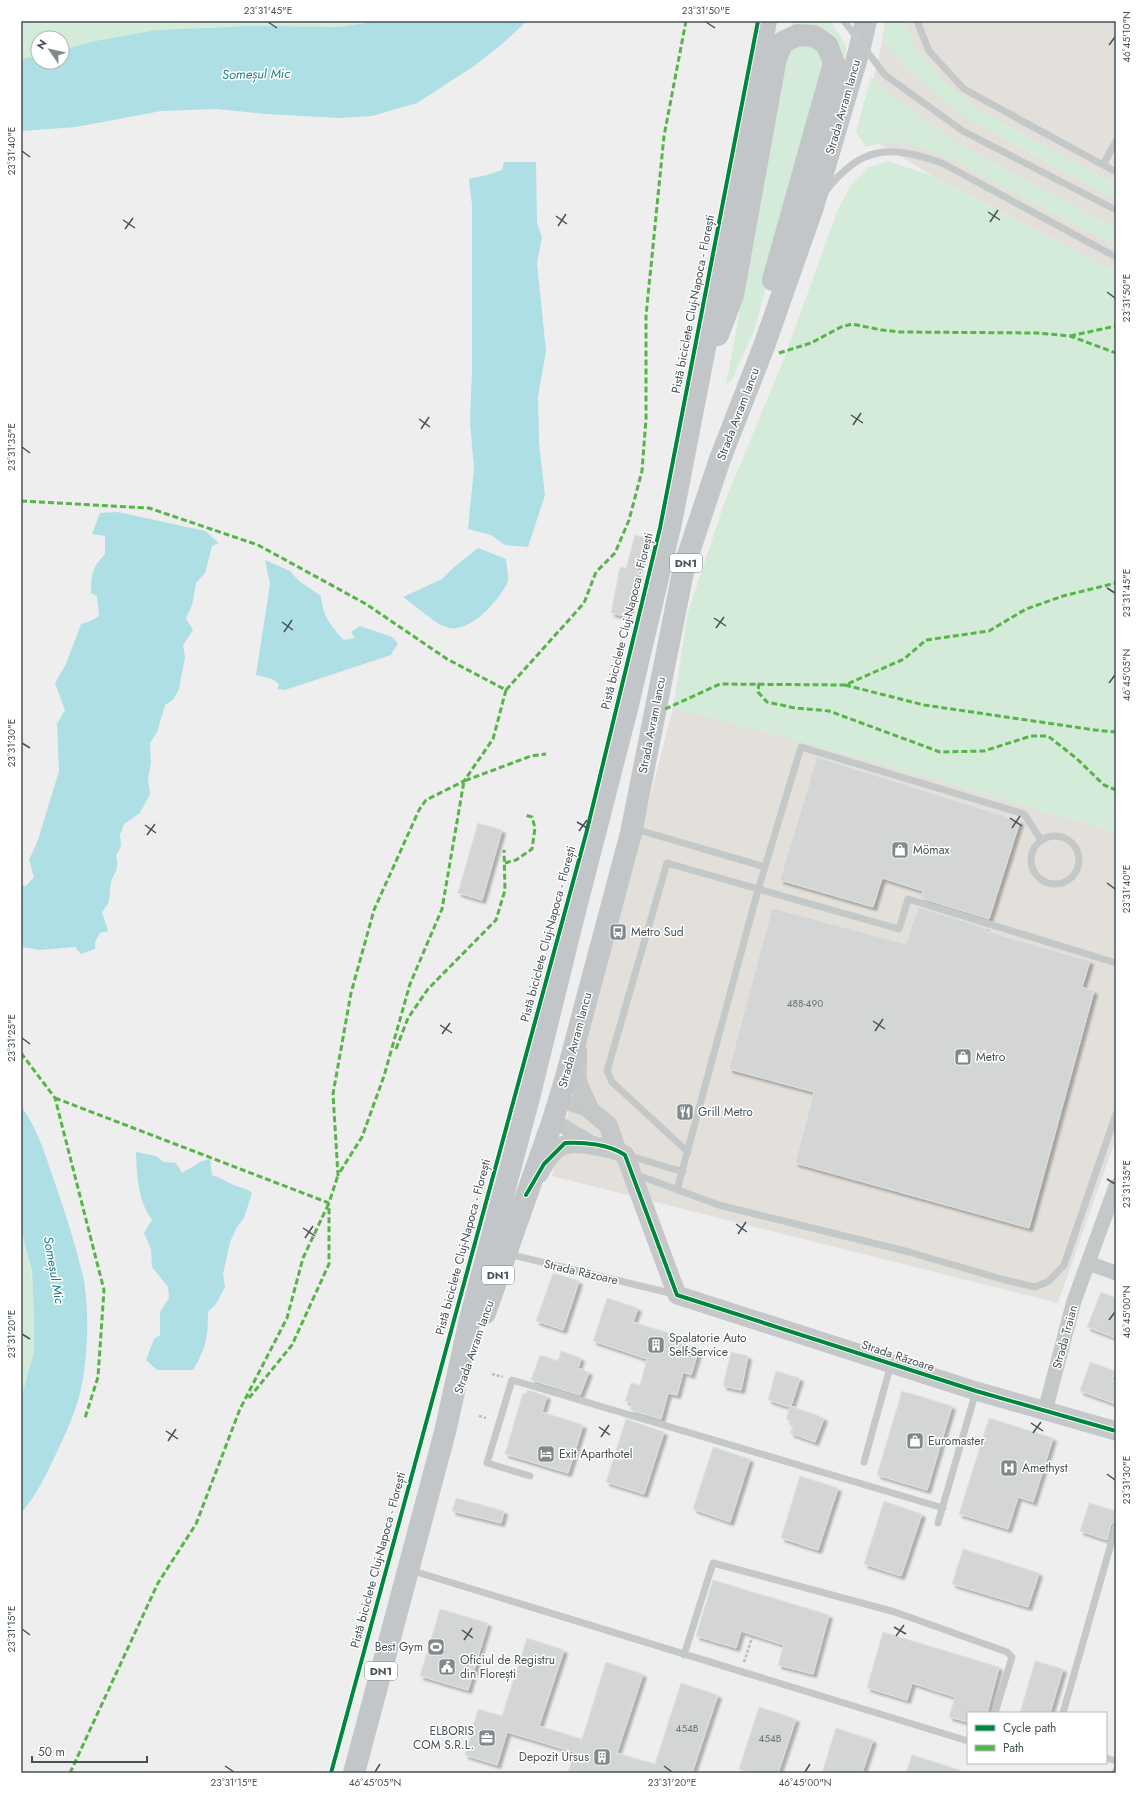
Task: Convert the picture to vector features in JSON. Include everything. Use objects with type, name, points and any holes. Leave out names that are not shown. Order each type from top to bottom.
[{"type":"main road","name":"Strada Avram Iancu","points":[[354,1773],[445,1432],[470,1319],[529,1098],[626,713],[671,523],[736,188],[766,21]]},
{"type":"main road","name":"Strada Avram Iancu","points":[[445,1432],[556,1110],[632,828],[684,567],[720,459],[764,346],[813,207],[859,51],[866,21]]},
{"type":"main road","points":[[698,387],[733,295],[776,58],[783,42],[798,34],[814,36],[827,45],[834,63],[770,294],[764,346]]},
{"type":"street","points":[[578,1029],[576,1076],[579,1086],[590,1110],[608,1125],[621,1152],[676,1295]]},
{"type":"street","points":[[556,1110],[590,1110]]},
{"type":"street","points":[[556,1110],[595,1146]]},
{"type":"street","points":[[526,1195],[544,1164],[565,1143],[580,1142],[621,1152]]},
{"type":"street","name":"Strada Traian","points":[[1045,1411],[1074,1301],[1116,1186]]},
{"type":"street","points":[[1088,1263],[1116,1273]]},
{"type":"street","name":"Strada Răzoare","points":[[676,1295],[976,1391],[1116,1431]]},
{"type":"lane","points":[[844,21],[885,75],[963,131],[1116,210]]},
{"type":"lane","points":[[917,21],[928,51],[964,89],[1116,172]]},
{"type":"lane","points":[[1103,165],[1116,141]]},
{"type":"lane","points":[[813,207],[838,176],[850,164],[878,152],[904,152],[942,163],[1116,256]]},
{"type":"lane","points":[[678,1190],[758,890],[801,747],[1024,814],[1041,840]]},
{"type":"lane","points":[[632,828],[765,867]]},
{"type":"lane","points":[[1048,836],[1064,838],[1071,842],[1078,852],[1079,865],[1076,872],[1063,883],[1048,883],[1036,874],[1032,868],[1032,852],[1041,840],[1048,836]]},
{"type":"lane","points":[[688,1152],[612,1082],[607,1070],[667,863],[899,929],[908,899],[1116,962]]},
{"type":"lane","points":[[621,1152],[640,1176],[720,1205],[909,1252],[1005,1280],[1036,1287],[1049,1281],[1064,1265],[1116,1114]]},
{"type":"lane","points":[[621,1152],[683,1172]]},
{"type":"lane","name":"Strada Răzoare","points":[[506,1254],[676,1295]]},
{"type":"lane","points":[[864,1462],[891,1364]]},
{"type":"lane","points":[[530,1476],[487,1463],[512,1380],[943,1508]]},
{"type":"lane","points":[[938,1523],[976,1391]]},
{"type":"lane","points":[[1063,1712],[1116,1526]]},
{"type":"lane","points":[[684,1655],[713,1563],[895,1612],[1007,1652],[1012,1657],[995,1712]]},
{"type":"lane","points":[[408,1569],[967,1741]]},
{"type":"path","points":[[479,1416],[486,1418]]},
{"type":"path","points":[[741,1672],[753,1635]]},
{"type":"shaded area","points":[[887,21],[1116,21],[1116,272],[933,176],[861,133]]},
{"type":"shaded area","points":[[673,708],[695,710],[1116,832],[1116,1138],[1058,1303],[552,1176]]},
{"type":"green space","points":[[21,21],[380,21],[338,27],[208,27],[95,41],[70,48],[70,30],[30,30],[30,57],[21,59]]},
{"type":"green space","points":[[792,21],[831,21],[847,48],[844,58],[790,30]]},
{"type":"green space","points":[[885,21],[905,21],[916,49],[947,85],[990,116],[1116,184],[1116,200],[972,122],[906,69],[882,39]]},
{"type":"green space","points":[[797,44],[815,47],[827,66],[754,331],[732,380],[726,385],[785,65],[792,48]]},
{"type":"green space","points":[[871,77],[883,89],[961,145],[1116,228],[1116,246],[944,156],[915,145],[894,141],[866,147],[856,132]]},
{"type":"green space","points":[[888,161],[933,176],[1116,272],[1116,832],[840,752],[673,708],[688,612],[724,504],[785,356],[838,209],[851,185],[869,167]]},
{"type":"green space","points":[[21,1228],[26,1247],[33,1291],[35,1337],[28,1380],[21,1399]]},
{"type":"water","name":"Someșul Mic","points":[[380,21],[527,21],[501,45],[474,66],[417,103],[372,116],[340,118],[266,114],[217,109],[161,111],[76,127],[21,131],[21,59],[30,57],[30,70],[70,70],[70,48],[95,41],[157,30],[250,26],[338,27]]},
{"type":"water","points":[[504,162],[536,162],[537,223],[542,237],[537,263],[546,351],[538,397],[539,443],[545,495],[528,547],[505,545],[491,535],[468,529],[474,468],[470,422],[472,370],[472,205],[469,179],[502,170]]},
{"type":"water","points":[[118,512],[205,531],[219,543],[212,546],[205,573],[196,583],[192,605],[186,618],[193,630],[183,645],[185,657],[179,689],[173,700],[165,705],[157,732],[150,743],[151,762],[148,779],[150,794],[140,813],[124,824],[120,835],[121,846],[116,856],[117,868],[111,883],[108,904],[102,912],[108,931],[100,933],[95,942],[95,949],[81,954],[75,947],[40,950],[21,947],[21,885],[26,886],[34,877],[29,860],[38,840],[59,771],[57,724],[65,710],[55,683],[66,664],[81,624],[91,621],[99,616],[97,596],[91,593],[93,572],[105,554],[105,536],[92,534],[100,513]]},
{"type":"water","points":[[478,548],[506,559],[508,581],[491,606],[473,621],[464,626],[455,628],[446,627],[430,618],[403,597],[442,579]]},
{"type":"water","points":[[265,560],[290,571],[299,581],[321,596],[325,615],[344,640],[355,638],[351,632],[360,626],[392,637],[398,643],[391,655],[285,690],[277,689],[279,684],[272,679],[256,675],[270,584]]},
{"type":"water","name":"Someșul Mic","points":[[21,1106],[33,1125],[42,1146],[68,1222],[83,1276],[87,1304],[87,1336],[82,1384],[77,1405],[65,1435],[44,1479],[36,1493],[21,1513],[21,1399],[34,1352],[34,1311],[32,1272],[21,1228]]},
{"type":"water","points":[[136,1152],[156,1156],[164,1162],[176,1163],[182,1173],[202,1161],[210,1159],[212,1175],[252,1193],[244,1218],[237,1227],[230,1242],[223,1274],[225,1287],[216,1304],[208,1312],[205,1342],[201,1356],[193,1370],[157,1370],[146,1360],[154,1339],[160,1335],[160,1312],[169,1298],[168,1287],[152,1267],[151,1249],[144,1233],[152,1220],[147,1213],[139,1188]]},
{"type":"building","points":[[635,535],[647,538],[639,563],[628,617],[611,613],[620,567],[626,568]]},
{"type":"building","name":"Mömax","points":[[817,757],[1020,821],[989,919],[921,898],[923,891],[882,878],[873,907],[780,880]]},
{"type":"building","points":[[478,823],[502,830],[482,900],[458,893]]},
{"type":"building","name":"Metro","points":[[918,907],[986,928],[985,931],[1090,961],[1082,987],[1094,991],[1029,1228],[795,1163],[814,1092],[729,1069],[772,908],[906,944]]},
{"type":"building","points":[[553,1273],[579,1281],[563,1330],[536,1321]]},
{"type":"building","points":[[1101,1292],[1116,1298],[1116,1338],[1087,1327]]},
{"type":"building","points":[[607,1298],[638,1308],[633,1322],[669,1333],[667,1339],[699,1349],[691,1375],[683,1372],[677,1395],[668,1393],[661,1419],[630,1410],[632,1403],[625,1401],[631,1383],[640,1385],[647,1359],[593,1341]]},
{"type":"building","points":[[561,1351],[581,1358],[578,1368],[589,1372],[580,1395],[531,1380],[540,1355],[558,1361]]},
{"type":"building","points":[[731,1352],[748,1356],[741,1390],[723,1386]]},
{"type":"building","points":[[1090,1362],[1115,1371],[1112,1380],[1116,1381],[1116,1404],[1080,1391]]},
{"type":"building","points":[[776,1371],[800,1378],[791,1406],[824,1418],[815,1442],[790,1433],[793,1426],[789,1425],[791,1421],[786,1419],[790,1407],[768,1400]]},
{"type":"building","points":[[527,1390],[547,1396],[542,1412],[583,1425],[568,1473],[505,1454],[523,1393],[526,1394]]},
{"type":"building","name":"Euromaster","points":[[902,1391],[952,1406],[927,1490],[877,1475]]},
{"type":"building","name":"Amethyst","points":[[989,1418],[1053,1438],[1033,1502],[1018,1497],[1008,1529],[959,1514]]},
{"type":"building","points":[[626,1419],[664,1432],[644,1494],[606,1482]]},
{"type":"building","points":[[713,1447],[750,1459],[730,1522],[693,1509]]},
{"type":"building","points":[[800,1476],[838,1488],[818,1550],[781,1538]]},
{"type":"building","points":[[456,1498],[504,1511],[501,1523],[452,1511]]},
{"type":"building","points":[[884,1501],[922,1514],[901,1576],[864,1564]]},
{"type":"building","points":[[1089,1503],[1116,1511],[1116,1521],[1111,1524],[1107,1540],[1080,1531]]},
{"type":"building","points":[[963,1549],[1039,1573],[1028,1607],[952,1584]]},
{"type":"building","points":[[713,1580],[829,1615],[813,1674],[778,1665],[784,1645],[741,1631],[736,1648],[696,1636]]},
{"type":"building","points":[[440,1609],[488,1623],[468,1690],[420,1676]]},
{"type":"building","points":[[883,1632],[999,1667],[987,1712],[967,1712],[967,1722],[949,1717],[955,1697],[912,1683],[907,1700],[867,1688]]},
{"type":"building","points":[[527,1638],[564,1650],[539,1726],[582,1739],[606,1662],[643,1674],[617,1753],[655,1764],[681,1683],[718,1695],[692,1773],[568,1773],[574,1752],[507,1732],[497,1765],[465,1755],[478,1709],[502,1716]]},
{"type":"building","points":[[1035,1661],[1063,1669],[1050,1712],[1020,1712]]},
{"type":"building","points":[[759,1707],[796,1719],[778,1773],[754,1773],[739,1769]]},
{"type":"building","points":[[836,1728],[873,1740],[862,1773],[822,1773]]},
{"type":"building","points":[[912,1755],[960,1770],[960,1773],[906,1773]]},
{"type":"marked path","points":[[21,501],[149,508],[258,545],[366,604],[447,659],[506,690],[584,603],[596,572],[615,553],[629,520],[642,471],[646,419],[646,316],[664,136],[686,21]]},
{"type":"marked path","points":[[779,353],[811,343],[841,327],[852,324],[900,332],[1037,333],[1070,336],[1116,353]]},
{"type":"marked path","points":[[1070,336],[1116,326]]},
{"type":"marked path","points":[[665,709],[720,684],[845,685],[904,659],[926,640],[989,631],[1026,609],[1063,596],[1116,583]]},
{"type":"marked path","points":[[759,683],[758,692],[767,702],[795,708],[829,711],[940,752],[984,751],[1031,736],[1048,736],[1076,758],[1104,785],[1116,790]]},
{"type":"marked path","points":[[845,685],[924,705],[1116,732]]},
{"type":"marked path","points":[[506,690],[493,739],[464,781],[426,800],[419,810],[374,910],[351,993],[333,1094],[338,1175],[362,1137],[384,1076],[410,984],[442,909],[464,781],[531,756],[546,754]]},
{"type":"marked path","points":[[505,863],[516,860],[532,849],[535,828],[532,817],[525,815]]},
{"type":"marked path","points":[[396,1049],[408,1018],[428,989],[496,920],[505,890],[504,850]]},
{"type":"marked path","points":[[21,1053],[55,1098],[104,1290],[98,1377],[85,1418]]},
{"type":"marked path","points":[[55,1098],[329,1203],[338,1175]]},
{"type":"marked path","points":[[70,1773],[158,1583],[196,1524],[240,1409],[287,1318],[303,1258],[329,1203]]},
{"type":"marked path","points":[[249,1398],[292,1345],[329,1264],[329,1205]]},
{"type":"cycle path","name":"Pistă biciclete Cluj-Napoca - Florești","points":[[331,1773],[586,834],[660,528],[758,21]]},
{"type":"cycle path","points":[[526,1195],[544,1164],[565,1143],[588,1143],[619,1151],[625,1155],[677,1295],[976,1391],[1116,1431]]},
{"type":"place","name":"Mömax","points":[[900,850]]},
{"type":"place","name":"Metro Sud","points":[[618,932]]},
{"type":"place","name":"Metro","points":[[963,1057]]},
{"type":"place","name":"Grill Metro","points":[[685,1112]]},
{"type":"place","name":"Spalatorie Auto Self-Service","points":[[656,1345]]},
{"type":"place","name":"Euromaster","points":[[915,1441]]},
{"type":"place","name":"Exit Aparthotel","points":[[546,1454]]},
{"type":"place","name":"Amethyst","points":[[1009,1468]]},
{"type":"place","name":"Best Gym","points":[[436,1647]]},
{"type":"place","name":"Oficiul de Registru din Florești","points":[[447,1667]]},
{"type":"place","name":"ELBORIS COM S.R.L.","points":[[487,1738]]},
{"type":"place","name":"Depozit Ursus","points":[[602,1757]]}]
